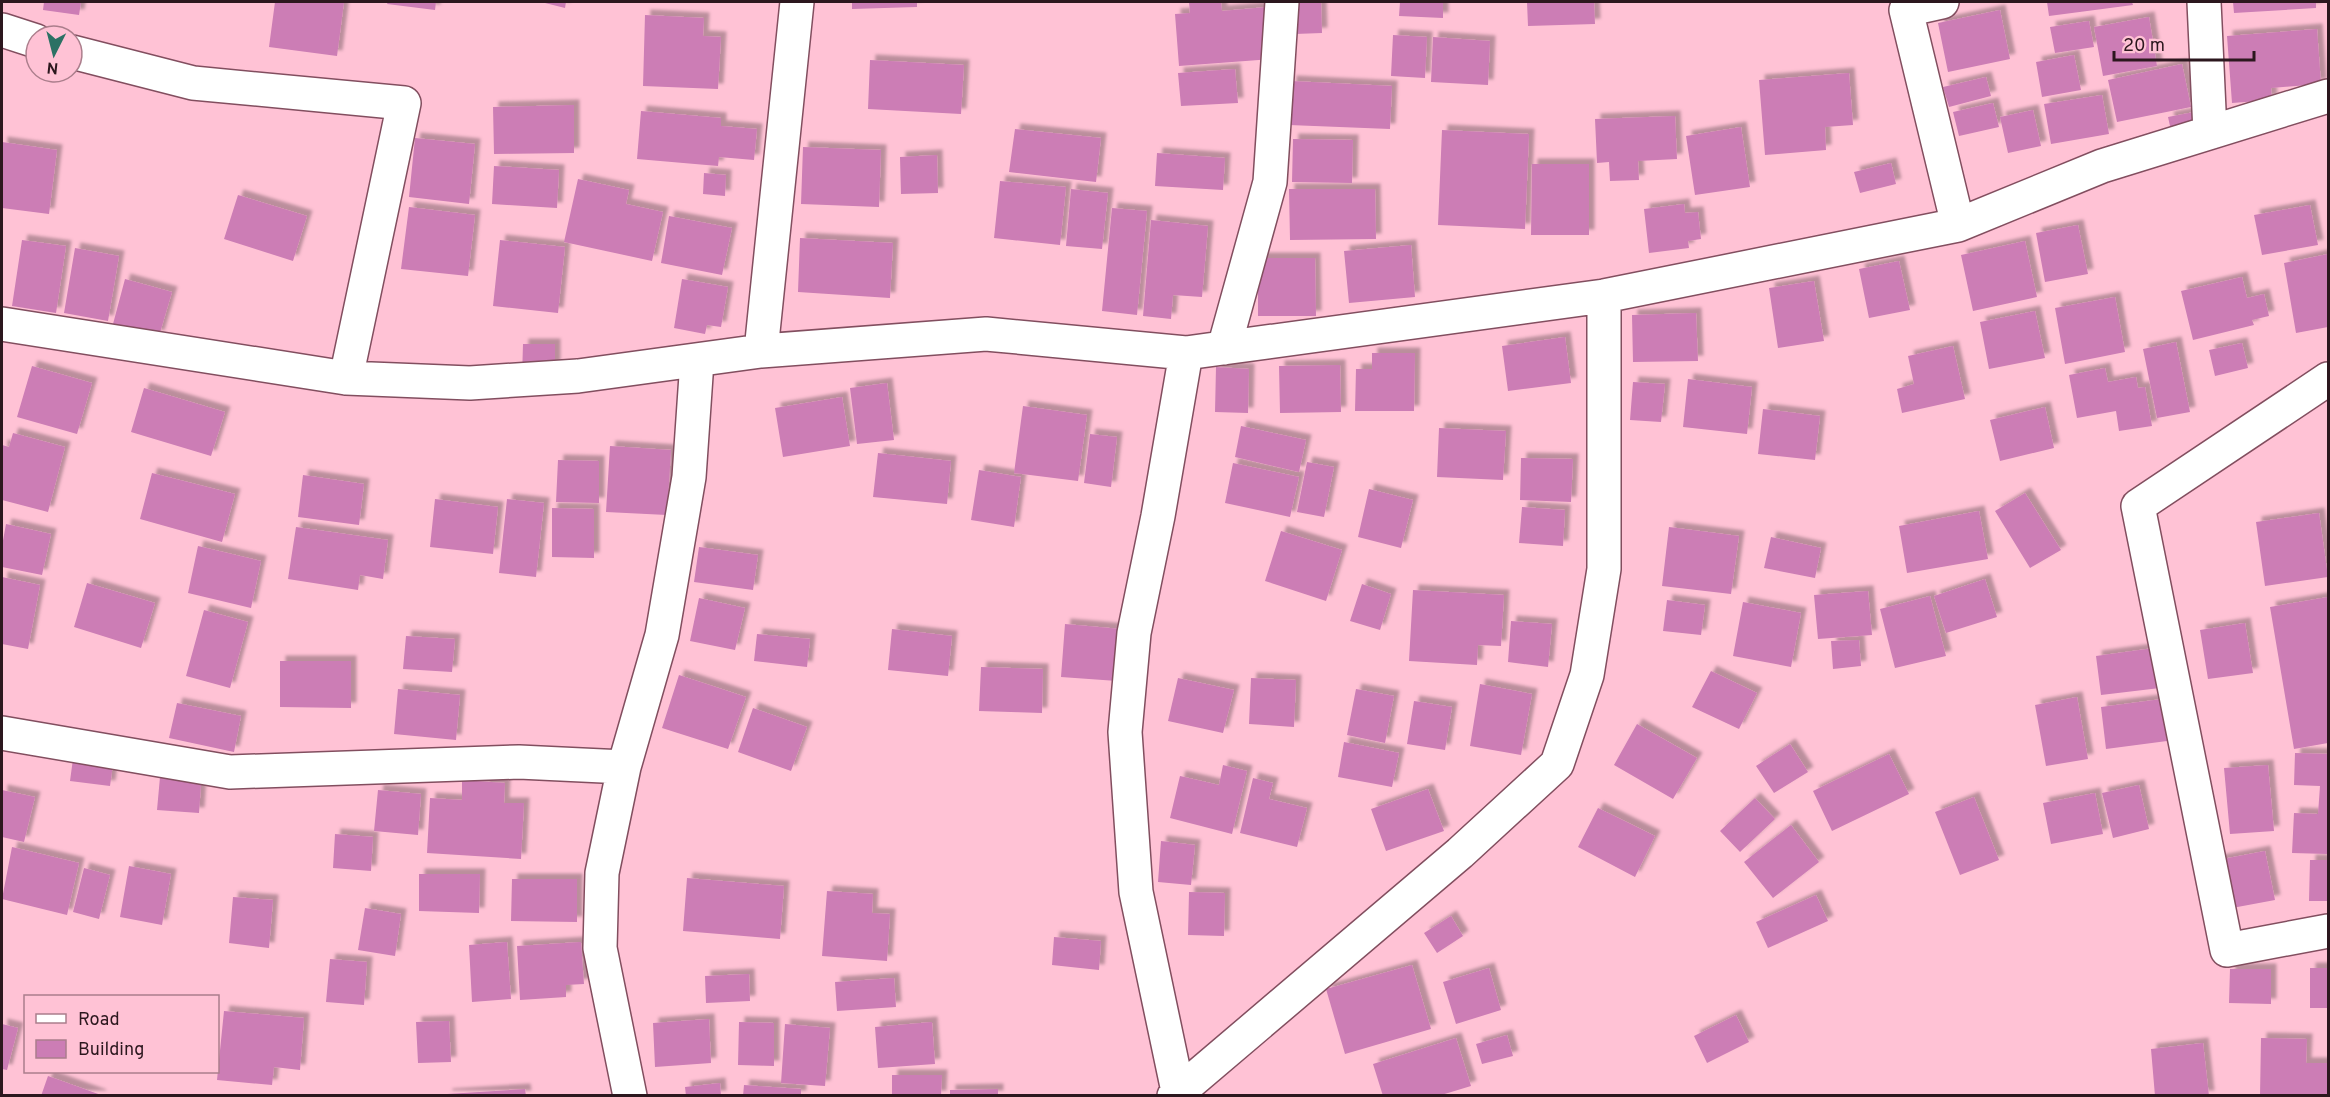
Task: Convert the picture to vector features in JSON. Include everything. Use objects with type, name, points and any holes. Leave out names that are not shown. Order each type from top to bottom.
[{"type":"street","points":[[761,351],[797,2]]},
{"type":"street","points":[[1224,348],[1270,182],[1282,2]]},
{"type":"street","points":[[1941,2],[1906,10],[1958,225]]},
{"type":"street","points":[[2204,2],[2210,132]]},
{"type":"street","points":[[2,30],[24,36]]},
{"type":"street","points":[[84,55],[194,82],[404,103],[346,378]]},
{"type":"street","points":[[2,324],[346,378],[470,383],[578,376],[761,351],[986,334],[1185,353],[1604,296],[1958,225],[2102,166],[2328,96]]},
{"type":"street","points":[[1185,353],[1158,516],[1134,633],[1125,732],[1136,892],[1177,1094],[1461,853],[1557,765],[1587,675],[1604,569],[1604,296]]},
{"type":"street","points":[[630,1095],[600,948],[602,873],[624,767],[662,636],[689,477],[697,361]]},
{"type":"street","points":[[2328,379],[2138,506],[2227,950],[2328,931]]},
{"type":"street","points":[[2,733],[230,772],[519,762],[624,767]]},
{"type":"building","points":[[44,2],[81,2],[79,15],[43,10]]},
{"type":"building","points":[[275,2],[344,2],[337,56],[269,47]]},
{"type":"building","points":[[388,2],[436,2],[435,10],[387,4]]},
{"type":"building","points":[[541,2],[566,2],[565,8]]},
{"type":"building","points":[[852,2],[917,2],[917,7],[852,9]]},
{"type":"building","points":[[1189,2],[1221,2],[1222,11],[1267,7],[1272,59],[1179,66],[1175,14],[1190,13]]},
{"type":"building","points":[[1294,2],[1321,2],[1322,33],[1295,34]]},
{"type":"building","points":[[1400,2],[1443,2],[1443,18],[1399,16]]},
{"type":"building","points":[[1527,2],[1594,2],[1595,24],[1528,26]]},
{"type":"building","points":[[2047,2],[2132,2],[2133,5],[2049,16]]},
{"type":"building","points":[[2233,2],[2316,2],[2316,8],[2234,13]]},
{"type":"building","points":[[2000,10],[2010,59],[1948,72],[1938,23]]},
{"type":"building","points":[[645,15],[704,18],[703,36],[721,37],[718,89],[643,86]]},
{"type":"building","points":[[2149,17],[2157,66],[2103,76],[2094,27]]},
{"type":"building","points":[[2089,21],[2094,47],[2055,53],[2050,27]]},
{"type":"building","points":[[2317,29],[2321,84],[2271,88],[2272,100],[2232,103],[2227,36]]},
{"type":"building","points":[[1393,35],[1427,37],[1425,78],[1391,76]]},
{"type":"building","points":[[1433,37],[1490,41],[1488,85],[1431,82]]},
{"type":"building","points":[[2074,55],[2081,90],[2042,97],[2036,62]]},
{"type":"building","points":[[870,60],[964,65],[961,114],[868,109]]},
{"type":"building","points":[[2182,64],[2191,107],[2117,122],[2108,80]]},
{"type":"building","points":[[1235,69],[1238,103],[1181,106],[1178,73]]},
{"type":"building","points":[[1849,73],[1853,125],[1825,127],[1826,150],[1765,155],[1759,80]]},
{"type":"building","points":[[1986,77],[1991,96],[1949,107],[1943,87]]},
{"type":"building","points":[[1291,81],[1392,86],[1390,129],[1289,125]]},
{"type":"building","points":[[2102,95],[2109,134],[2051,144],[2044,104]]},
{"type":"building","points":[[1993,103],[1999,127],[1959,136],[1953,112]]},
{"type":"building","points":[[574,105],[574,153],[494,154],[493,107]]},
{"type":"building","points":[[2033,110],[2041,146],[2008,153],[2000,117]]},
{"type":"building","points":[[641,111],[721,118],[721,126],[757,129],[754,160],[719,157],[718,166],[637,159]]},
{"type":"building","points":[[2194,112],[2197,129],[2172,135],[2168,117]]},
{"type":"building","points":[[1675,116],[1677,159],[1638,161],[1639,180],[1610,181],[1609,162],[1597,163],[1595,119]]},
{"type":"building","points":[[1741,127],[1750,187],[1695,195],[1686,136]]},
{"type":"building","points":[[1015,129],[1101,138],[1096,182],[1009,172]]},
{"type":"building","points":[[1442,130],[1529,134],[1525,229],[1438,225]]},
{"type":"building","points":[[415,138],[475,144],[469,204],[409,197]]},
{"type":"building","points":[[1293,139],[1353,140],[1352,183],[1292,182]]},
{"type":"building","points":[[2,142],[57,150],[49,214],[2,208]]},
{"type":"building","points":[[803,147],[881,150],[879,207],[801,204]]},
{"type":"building","points":[[1157,153],[1225,158],[1223,190],[1155,186]]},
{"type":"building","points":[[937,155],[938,193],[901,194],[900,157]]},
{"type":"building","points":[[1891,163],[1896,184],[1860,193],[1854,172]]},
{"type":"building","points":[[1532,164],[1589,164],[1589,235],[1531,235]]},
{"type":"building","points":[[494,166],[559,170],[557,208],[492,204]]},
{"type":"building","points":[[704,173],[726,175],[725,196],[703,194]]},
{"type":"building","points":[[578,179],[629,190],[626,204],[663,212],[652,261],[564,242]]},
{"type":"building","points":[[1000,181],[1066,187],[1060,245],[994,238]]},
{"type":"building","points":[[1071,189],[1108,193],[1102,249],[1066,246]]},
{"type":"building","points":[[1289,189],[1375,189],[1376,239],[1290,240]]},
{"type":"building","points":[[238,195],[307,216],[293,261],[224,239]]},
{"type":"building","points":[[1684,204],[1685,213],[1698,212],[1701,239],[1688,241],[1689,248],[1649,253],[1644,209]]},
{"type":"building","points":[[2310,205],[2318,245],[2262,255],[2254,215]]},
{"type":"building","points":[[409,207],[475,215],[468,276],[401,269]]},
{"type":"building","points":[[1112,208],[1147,211],[1137,315],[1102,311]]},
{"type":"building","points":[[669,216],[732,228],[722,275],[661,263]]},
{"type":"building","points":[[1151,220],[1208,226],[1202,297],[1173,295],[1171,319],[1143,316]]},
{"type":"building","points":[[2078,225],[2088,274],[2045,282],[2036,233]]},
{"type":"building","points":[[800,238],[893,243],[890,298],[798,292]]},
{"type":"building","points":[[22,240],[66,246],[56,313],[12,306]]},
{"type":"building","points":[[500,240],[565,247],[558,313],[493,306]]},
{"type":"building","points":[[2025,241],[2037,297],[1973,311],[1961,255]]},
{"type":"building","points":[[1411,245],[1415,297],[1349,303],[1344,251]]},
{"type":"building","points":[[75,248],[119,256],[108,321],[64,313]]},
{"type":"building","points":[[2328,254],[2328,327],[2296,333],[2284,263]]},
{"type":"building","points":[[1258,258],[1315,258],[1316,316],[1258,316]]},
{"type":"building","points":[[1899,261],[1910,310],[1869,318],[1859,269]]},
{"type":"building","points":[[2242,277],[2247,298],[2264,294],[2269,316],[2252,320],[2254,325],[2193,340],[2181,291]]},
{"type":"building","points":[[125,279],[172,292],[159,336],[113,324]]},
{"type":"building","points":[[682,279],[728,287],[721,327],[707,325],[705,334],[674,328]]},
{"type":"building","points":[[1814,281],[1824,341],[1778,348],[1769,288]]},
{"type":"building","points":[[2115,297],[2125,352],[2065,364],[2055,308]]},
{"type":"building","points":[[2035,311],[2045,358],[1989,369],[1980,322]]},
{"type":"building","points":[[1696,313],[1698,361],[1633,362],[1632,315]]},
{"type":"building","points":[[1565,337],[1571,383],[1508,391],[1502,346]]},
{"type":"building","points":[[2176,342],[2190,412],[2157,418],[2143,349]]},
{"type":"building","points":[[2242,343],[2248,368],[2215,376],[2209,350]]},
{"type":"building","points":[[523,344],[555,344],[555,377],[522,377]]},
{"type":"building","points":[[1953,346],[1965,399],[1902,413],[1897,389],[1914,384],[1908,356]]},
{"type":"building","points":[[1372,353],[1415,353],[1414,411],[1355,411],[1356,369],[1372,369]]},
{"type":"building","points":[[1340,365],[1341,412],[1280,413],[1279,366]]},
{"type":"building","points":[[32,366],[92,383],[77,434],[17,417]]},
{"type":"building","points":[[1216,367],[1249,369],[1248,413],[1215,412]]},
{"type":"building","points":[[2105,368],[2108,382],[2136,377],[2138,388],[2145,387],[2152,426],[2119,431],[2116,411],[2077,418],[2069,375]]},
{"type":"building","points":[[1688,379],[1752,387],[1747,434],[1683,427]]},
{"type":"building","points":[[1633,382],[1665,384],[1661,422],[1630,420]]},
{"type":"building","points":[[887,383],[894,440],[857,444],[850,388]]},
{"type":"building","points":[[144,388],[225,412],[211,456],[131,432]]},
{"type":"building","points":[[842,397],[850,446],[783,457],[775,408]]},
{"type":"building","points":[[1023,406],[1087,415],[1078,481],[1014,473]]},
{"type":"building","points":[[2045,407],[2054,448],[2000,461],[1990,420]]},
{"type":"building","points":[[1763,409],[1820,416],[1815,460],[1758,454]]},
{"type":"building","points":[[1241,426],[1306,440],[1299,472],[1235,457]]},
{"type":"building","points":[[1439,428],[1506,431],[1503,480],[1437,477]]},
{"type":"building","points":[[13,433],[65,447],[48,512],[2,500],[2,445],[9,447]]},
{"type":"building","points":[[1090,434],[1117,437],[1111,487],[1084,483]]},
{"type":"building","points":[[610,446],[671,450],[667,515],[606,512]]},
{"type":"building","points":[[878,453],[951,461],[947,504],[873,497]]},
{"type":"building","points":[[1521,458],[1573,459],[1571,502],[1520,500]]},
{"type":"building","points":[[558,460],[599,461],[599,503],[556,502]]},
{"type":"building","points":[[1307,462],[1334,467],[1324,517],[1297,512]]},
{"type":"building","points":[[1233,463],[1299,477],[1290,517],[1225,503]]},
{"type":"building","points":[[979,470],[1021,477],[1014,527],[971,520]]},
{"type":"building","points":[[152,473],[235,494],[222,542],[140,519]]},
{"type":"building","points":[[303,475],[364,484],[359,525],[298,517]]},
{"type":"building","points":[[1369,489],[1413,500],[1401,548],[1358,537]]},
{"type":"building","points":[[2025,493],[2061,550],[2030,568],[1995,511]]},
{"type":"building","points":[[435,499],[498,507],[493,554],[430,547]]},
{"type":"building","points":[[507,499],[544,503],[536,577],[499,573]]},
{"type":"building","points":[[1522,507],[1565,510],[1563,546],[1519,543]]},
{"type":"building","points":[[552,508],[594,509],[594,558],[552,557]]},
{"type":"building","points":[[1979,511],[1988,559],[1907,573],[1899,526]]},
{"type":"building","points":[[2319,513],[2328,577],[2265,586],[2256,522]]},
{"type":"building","points":[[6,524],[51,534],[42,575],[2,567],[2,546]]},
{"type":"building","points":[[296,527],[388,540],[383,579],[360,575],[358,590],[288,579]]},
{"type":"building","points":[[1669,527],[1739,536],[1731,594],[1662,586]]},
{"type":"building","points":[[1281,531],[1342,550],[1326,601],[1265,581]]},
{"type":"building","points":[[1771,537],[1821,548],[1815,578],[1764,568]]},
{"type":"building","points":[[198,546],[261,561],[251,608],[188,593]]},
{"type":"building","points":[[699,547],[758,555],[753,590],[694,582]]},
{"type":"building","points":[[2,577],[40,585],[28,649],[2,644]]},
{"type":"building","points":[[1985,579],[1997,617],[1946,633],[1934,596]]},
{"type":"building","points":[[87,583],[155,603],[141,648],[74,627]]},
{"type":"building","points":[[1362,584],[1391,594],[1380,630],[1350,621]]},
{"type":"building","points":[[1413,590],[1504,595],[1501,646],[1478,645],[1477,665],[1409,661]]},
{"type":"building","points":[[1868,591],[1872,635],[1818,639],[1814,595]]},
{"type":"building","points":[[1930,596],[1946,656],[1895,668],[1880,609]]},
{"type":"building","points":[[2328,597],[2328,743],[2294,749],[2270,607]]},
{"type":"building","points":[[699,598],[745,608],[735,650],[690,641]]},
{"type":"building","points":[[1667,600],[1705,605],[1701,635],[1663,631]]},
{"type":"building","points":[[1743,602],[1801,613],[1791,667],[1733,656]]},
{"type":"building","points":[[204,610],[248,622],[230,688],[186,676]]},
{"type":"building","points":[[1511,621],[1552,624],[1548,667],[1508,662]]},
{"type":"building","points":[[2245,623],[2253,673],[2208,679],[2200,630]]},
{"type":"building","points":[[1065,624],[1121,629],[1117,681],[1061,677]]},
{"type":"building","points":[[892,629],[952,636],[948,676],[888,670]]},
{"type":"building","points":[[757,634],[810,639],[807,667],[754,661]]},
{"type":"building","points":[[406,636],[455,639],[452,672],[403,669]]},
{"type":"building","points":[[1859,640],[1861,666],[1833,669],[1831,641]]},
{"type":"building","points":[[2154,648],[2160,688],[2101,695],[2096,656]]},
{"type":"building","points":[[280,661],[351,661],[351,708],[280,707]]},
{"type":"building","points":[[981,667],[1043,669],[1042,713],[979,711]]},
{"type":"building","points":[[1711,671],[1757,693],[1739,729],[1692,707]]},
{"type":"building","points":[[679,675],[746,697],[728,749],[662,728]]},
{"type":"building","points":[[1178,678],[1234,690],[1223,733],[1168,721]]},
{"type":"building","points":[[1251,678],[1296,680],[1294,727],[1249,724]]},
{"type":"building","points":[[1480,684],[1532,694],[1521,755],[1470,746]]},
{"type":"building","points":[[398,689],[460,695],[456,740],[394,734]]},
{"type":"building","points":[[1356,689],[1394,696],[1385,743],[1347,735]]},
{"type":"building","points":[[2077,697],[2088,759],[2046,766],[2035,705]]},
{"type":"building","points":[[2162,699],[2167,741],[2106,749],[2101,707]]},
{"type":"building","points":[[1414,701],[1452,707],[1445,750],[1407,744]]},
{"type":"building","points":[[177,703],[241,716],[234,752],[169,738]]},
{"type":"building","points":[[753,708],[807,727],[791,771],[738,752]]},
{"type":"building","points":[[1637,724],[1697,758],[1673,799],[1614,765]]},
{"type":"building","points":[[1344,742],[1399,753],[1392,787],[1338,777]]},
{"type":"building","points":[[1790,744],[1808,772],[1774,793],[1756,766]]},
{"type":"building","points":[[2295,753],[2328,754],[2328,854],[2292,853],[2294,813],[2318,814],[2320,786],[2294,785]]},
{"type":"building","points":[[1889,754],[1909,794],[1832,831],[1813,791]]},
{"type":"building","points":[[73,759],[113,764],[110,786],[70,781]]},
{"type":"building","points":[[1223,765],[1247,771],[1232,834],[1170,818],[1180,776],[1219,785]]},
{"type":"building","points":[[2268,765],[2274,831],[2230,834],[2224,768]]},
{"type":"building","points":[[161,766],[202,770],[199,813],[157,810]]},
{"type":"building","points":[[1253,778],[1273,783],[1269,799],[1307,808],[1297,847],[1240,833]]},
{"type":"building","points":[[462,780],[505,783],[504,803],[524,803],[521,859],[427,853],[430,798],[462,800]]},
{"type":"building","points":[[2139,785],[2149,829],[2113,838],[2102,793]]},
{"type":"building","points":[[1428,789],[1444,831],[1386,851],[1371,809]]},
{"type":"building","points":[[2,790],[35,797],[24,842],[2,837]]},
{"type":"building","points":[[378,790],[421,794],[418,835],[374,831]]},
{"type":"building","points":[[2095,793],[2103,834],[2051,844],[2043,803]]},
{"type":"building","points":[[1974,797],[1999,860],[1960,875],[1935,812]]},
{"type":"building","points":[[1755,798],[1775,819],[1740,852],[1720,831]]},
{"type":"building","points":[[1598,808],[1655,836],[1635,877],[1578,847]]},
{"type":"building","points":[[1791,825],[1819,862],[1773,898],[1744,862]]},
{"type":"building","points":[[335,834],[373,837],[371,871],[333,868]]},
{"type":"building","points":[[1161,841],[1195,845],[1191,885],[1158,882]]},
{"type":"building","points":[[12,847],[79,863],[67,915],[2,899]]},
{"type":"building","points":[[2265,851],[2275,900],[2216,911],[2207,862]]},
{"type":"building","points":[[2310,860],[2328,860],[2328,901],[2309,901]]},
{"type":"building","points":[[129,866],[171,874],[162,925],[120,917]]},
{"type":"building","points":[[84,868],[110,875],[99,919],[73,912]]},
{"type":"building","points":[[419,874],[480,874],[479,913],[419,911]]},
{"type":"building","points":[[687,878],[784,886],[780,939],[683,931]]},
{"type":"building","points":[[512,879],[577,879],[577,922],[511,921]]},
{"type":"building","points":[[827,891],[873,894],[872,913],[890,914],[887,961],[822,956]]},
{"type":"building","points":[[1189,892],[1225,893],[1224,936],[1188,935]]},
{"type":"building","points":[[1816,895],[1828,921],[1768,948],[1756,922]]},
{"type":"building","points":[[233,897],[273,900],[269,948],[229,943]]},
{"type":"building","points":[[365,908],[401,914],[395,956],[358,950]]},
{"type":"building","points":[[1451,916],[1463,936],[1437,953],[1424,933]]},
{"type":"building","points":[[1054,937],[1101,941],[1099,970],[1052,965]]},
{"type":"building","points":[[507,942],[511,999],[472,1002],[469,945]]},
{"type":"building","points":[[581,942],[584,984],[566,985],[566,997],[520,1000],[517,946]]},
{"type":"building","points":[[330,959],[367,962],[364,1005],[326,1002]]},
{"type":"building","points":[[1412,965],[1431,1029],[1345,1054],[1326,989]]},
{"type":"building","points":[[1489,968],[1501,1010],[1456,1024],[1443,982]]},
{"type":"building","points":[[2310,968],[2328,968],[2328,1008],[2310,1008]]},
{"type":"building","points":[[2230,969],[2271,969],[2271,1004],[2229,1003]]},
{"type":"building","points":[[749,974],[750,1001],[706,1003],[705,976]]},
{"type":"building","points":[[894,978],[896,1007],[837,1011],[835,982]]},
{"type":"building","points":[[224,1011],[304,1018],[300,1070],[274,1067],[272,1085],[217,1080]]},
{"type":"building","points":[[1736,1015],[1749,1042],[1707,1063],[1694,1036]]},
{"type":"building","points":[[709,1019],[711,1063],[655,1067],[653,1023]]},
{"type":"building","points":[[449,1021],[451,1062],[418,1063],[416,1022]]},
{"type":"building","points":[[739,1022],[774,1023],[774,1066],[738,1065]]},
{"type":"building","points":[[932,1022],[935,1064],[878,1068],[875,1027]]},
{"type":"building","points":[[2,1024],[18,1028],[7,1070],[2,1069]]},
{"type":"building","points":[[785,1024],[830,1028],[825,1086],[781,1083]]},
{"type":"building","points":[[1507,1035],[1513,1056],[1482,1064],[1476,1044]]},
{"type":"building","points":[[1456,1038],[1471,1086],[1438,1096],[1383,1096],[1373,1064]]},
{"type":"building","points":[[2261,1038],[2307,1039],[2306,1063],[2328,1063],[2328,1096],[2260,1096]]},
{"type":"building","points":[[2203,1043],[2209,1096],[2155,1096],[2151,1049]]},
{"type":"building","points":[[892,1075],[942,1075],[941,1096],[892,1096]]},
{"type":"building","points":[[48,1076],[101,1095],[101,1096],[41,1096]]},
{"type":"building","points":[[720,1083],[721,1096],[686,1096],[685,1087]]},
{"type":"building","points":[[744,1085],[801,1089],[801,1096],[743,1096]]},
{"type":"building","points":[[525,1089],[526,1096],[447,1096],[447,1094]]},
{"type":"building","points":[[998,1089],[998,1096],[950,1096],[950,1090]]}]
